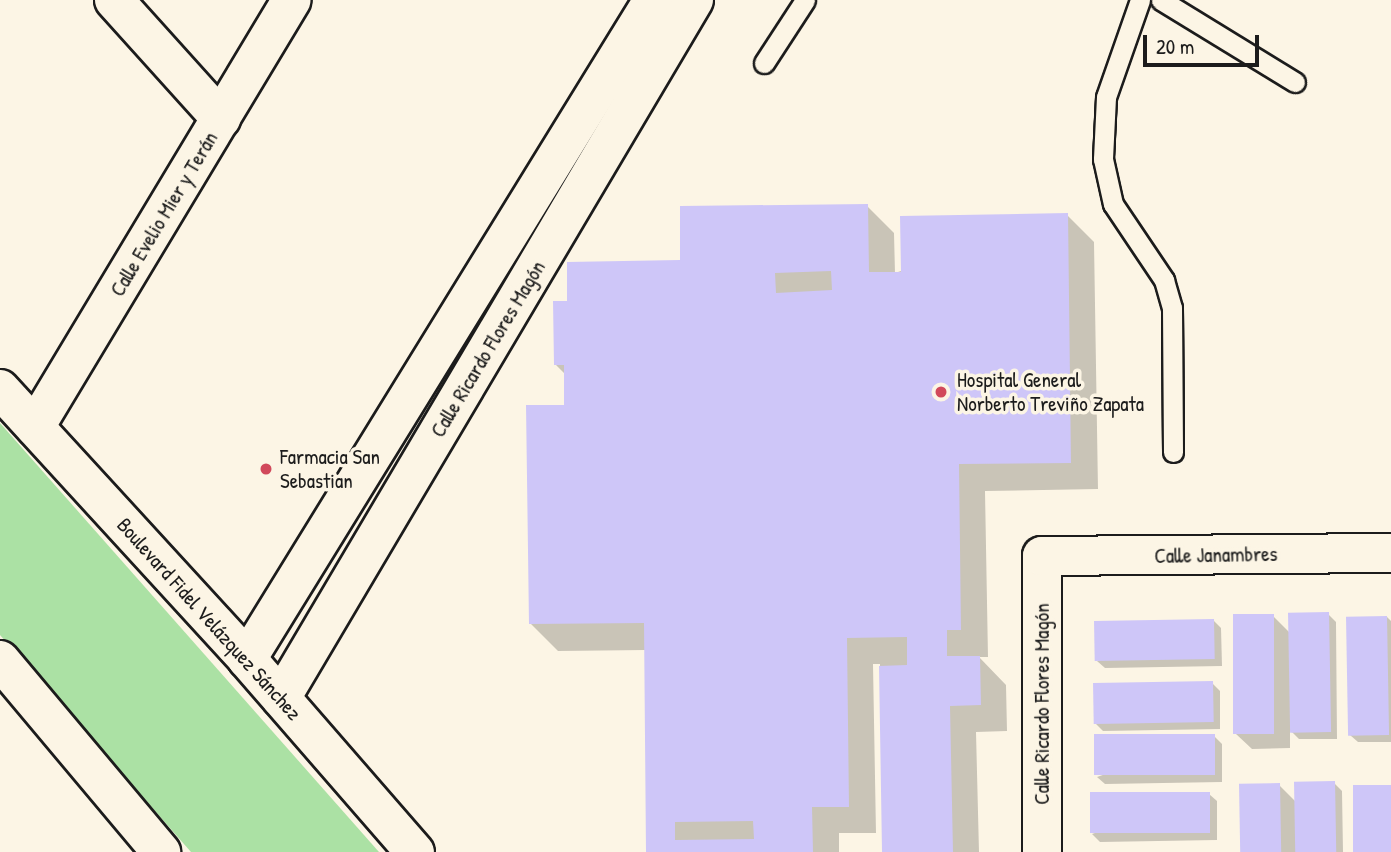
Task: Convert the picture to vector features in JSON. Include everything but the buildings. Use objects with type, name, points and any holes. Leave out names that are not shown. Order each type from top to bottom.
[{"type":"street","points":[[114,0],[221,118]]},
{"type":"street","name":"Calle Evelio Mier y Terán","points":[[35,427],[292,0]]},
{"type":"street","name":"Calle Ricardo Flores Magón","points":[[247,659],[653,0]]},
{"type":"street","name":"Calle Ricardo Flores Magón","points":[[281,698],[694,0]]},
{"type":"street","points":[[496,254],[530,277]]},
{"type":"street","name":"Boulevard Fidel Velázquez Sánchez","points":[[0,389],[247,659],[415,852]]},
{"type":"street","name":"Calle Janambres","points":[[1042,556],[1391,553]]},
{"type":"street","name":"Calle Ricardo Flores Magón","points":[[1042,556],[1042,852]]},
{"type":"street","points":[[0,660],[161,852]]},
{"type":"lane","points":[[764,63],[805,0]]},
{"type":"lane","points":[[1140,0],[1106,97],[1102,159],[1114,204],[1164,280],[1172,308],[1174,452]]},
{"type":"lane","points":[[1161,0],[1295,82]]},
{"type":"green space","points":[[0,423],[379,852],[191,852],[0,635]]},
{"type":"place","name":"Hospital General Norberto Treviño Zapata","points":[[941,392]]},
{"type":"place","name":"Farmacia San Sebastian","points":[[266,469]]}]
